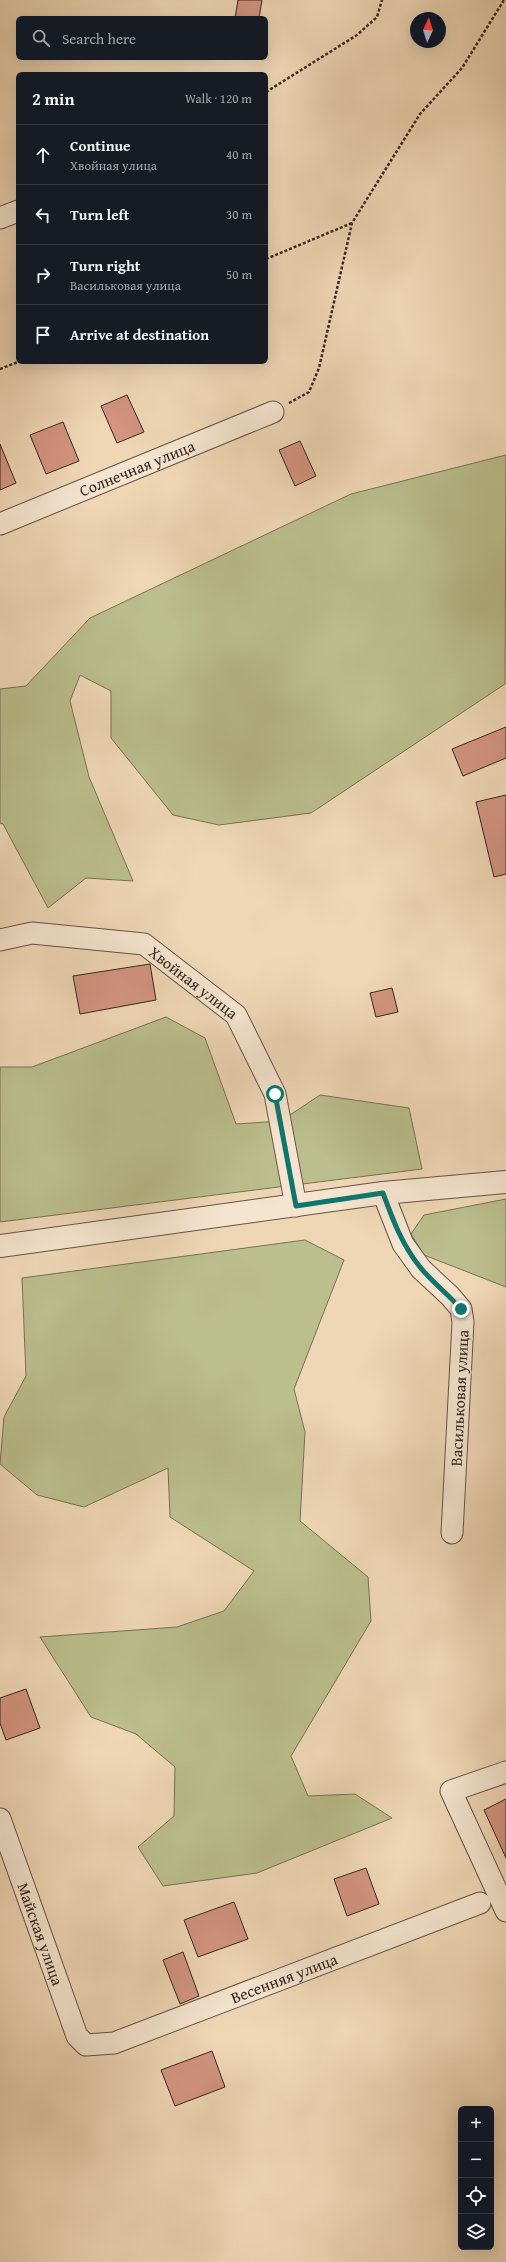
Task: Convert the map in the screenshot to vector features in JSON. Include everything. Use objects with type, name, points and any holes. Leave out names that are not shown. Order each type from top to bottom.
[{"type":"street","points":[[0,218],[16,212]]},
{"type":"street","name":"Солнечная улица","points":[[0,524],[273,412]]},
{"type":"street","name":"Хвойная улица","points":[[0,940],[32,933],[144,944],[236,1016],[275,1094],[296,1206]]},
{"type":"street","points":[[0,1246],[383,1193],[506,1182]]},
{"type":"street","name":"Васильковая улица","points":[[383,1193],[403,1244],[421,1269],[450,1296],[461,1309],[463,1322],[452,1533]]},
{"type":"street","points":[[506,1772],[451,1791],[506,1911]]},
{"type":"street","name":"Майская улица","points":[[0,1819],[77,2036],[86,2045]]},
{"type":"street","name":"Весенняя улица","points":[[86,2045],[114,2043],[480,1902]]},
{"type":"path","points":[[268,91],[357,35],[377,16],[382,0]]},
{"type":"path","points":[[273,412],[309,392],[319,368],[352,223],[420,114],[462,68],[504,0]]},
{"type":"path","points":[[268,258],[352,223]]},
{"type":"path","points":[[0,369],[16,363]]},
{"type":"green space","points":[[506,455],[505,684],[311,813],[219,825],[173,815],[111,738],[111,691],[80,675],[70,701],[89,777],[133,881],[86,878],[48,908],[3,824],[0,823],[0,689],[26,686],[90,618],[351,494]]},
{"type":"green space","points":[[166,1017],[205,1038],[236,1124],[281,1121],[320,1095],[409,1108],[422,1169],[0,1222],[0,1067],[32,1067]]},
{"type":"green space","points":[[506,1199],[506,1287],[424,1255],[411,1234],[424,1215]]},
{"type":"green space","points":[[305,1240],[344,1260],[294,1389],[305,1432],[300,1521],[368,1577],[371,1621],[291,1756],[308,1796],[355,1794],[392,1818],[257,1873],[163,1886],[138,1847],[174,1816],[175,1767],[136,1734],[91,1717],[40,1637],[177,1627],[224,1611],[254,1571],[170,1517],[168,1468],[84,1507],[37,1495],[0,1464],[4,1417],[26,1376],[22,1278]]},
{"type":"building","points":[[238,0],[262,0],[259,16],[235,16]]},
{"type":"building","points":[[127,395],[144,432],[117,443],[101,406]]},
{"type":"building","points":[[63,422],[79,461],[46,474],[30,435]]},
{"type":"building","points":[[300,441],[316,476],[295,486],[279,450]]},
{"type":"building","points":[[0,444],[16,483],[0,490]]},
{"type":"building","points":[[506,727],[506,758],[463,776],[452,749]]},
{"type":"building","points":[[506,795],[506,874],[494,877],[476,802]]},
{"type":"building","points":[[150,964],[156,1000],[80,1014],[73,976]]},
{"type":"building","points":[[392,988],[398,1012],[376,1017],[370,993]]},
{"type":"building","points":[[26,1689],[40,1728],[6,1740],[0,1723],[0,1698]]},
{"type":"building","points":[[506,1799],[506,1858],[484,1810]]},
{"type":"building","points":[[366,1868],[379,1904],[347,1916],[334,1879]]},
{"type":"building","points":[[234,1902],[248,1939],[198,1957],[184,1920]]},
{"type":"building","points":[[183,1952],[199,1996],[180,2004],[163,1960]]},
{"type":"building","points":[[212,2051],[225,2087],[175,2106],[161,2070]]},
{"type":"route","points":[[275,1094],[296,1206],[383,1193],[403,1244],[421,1269],[450,1296],[461,1309]]}]
